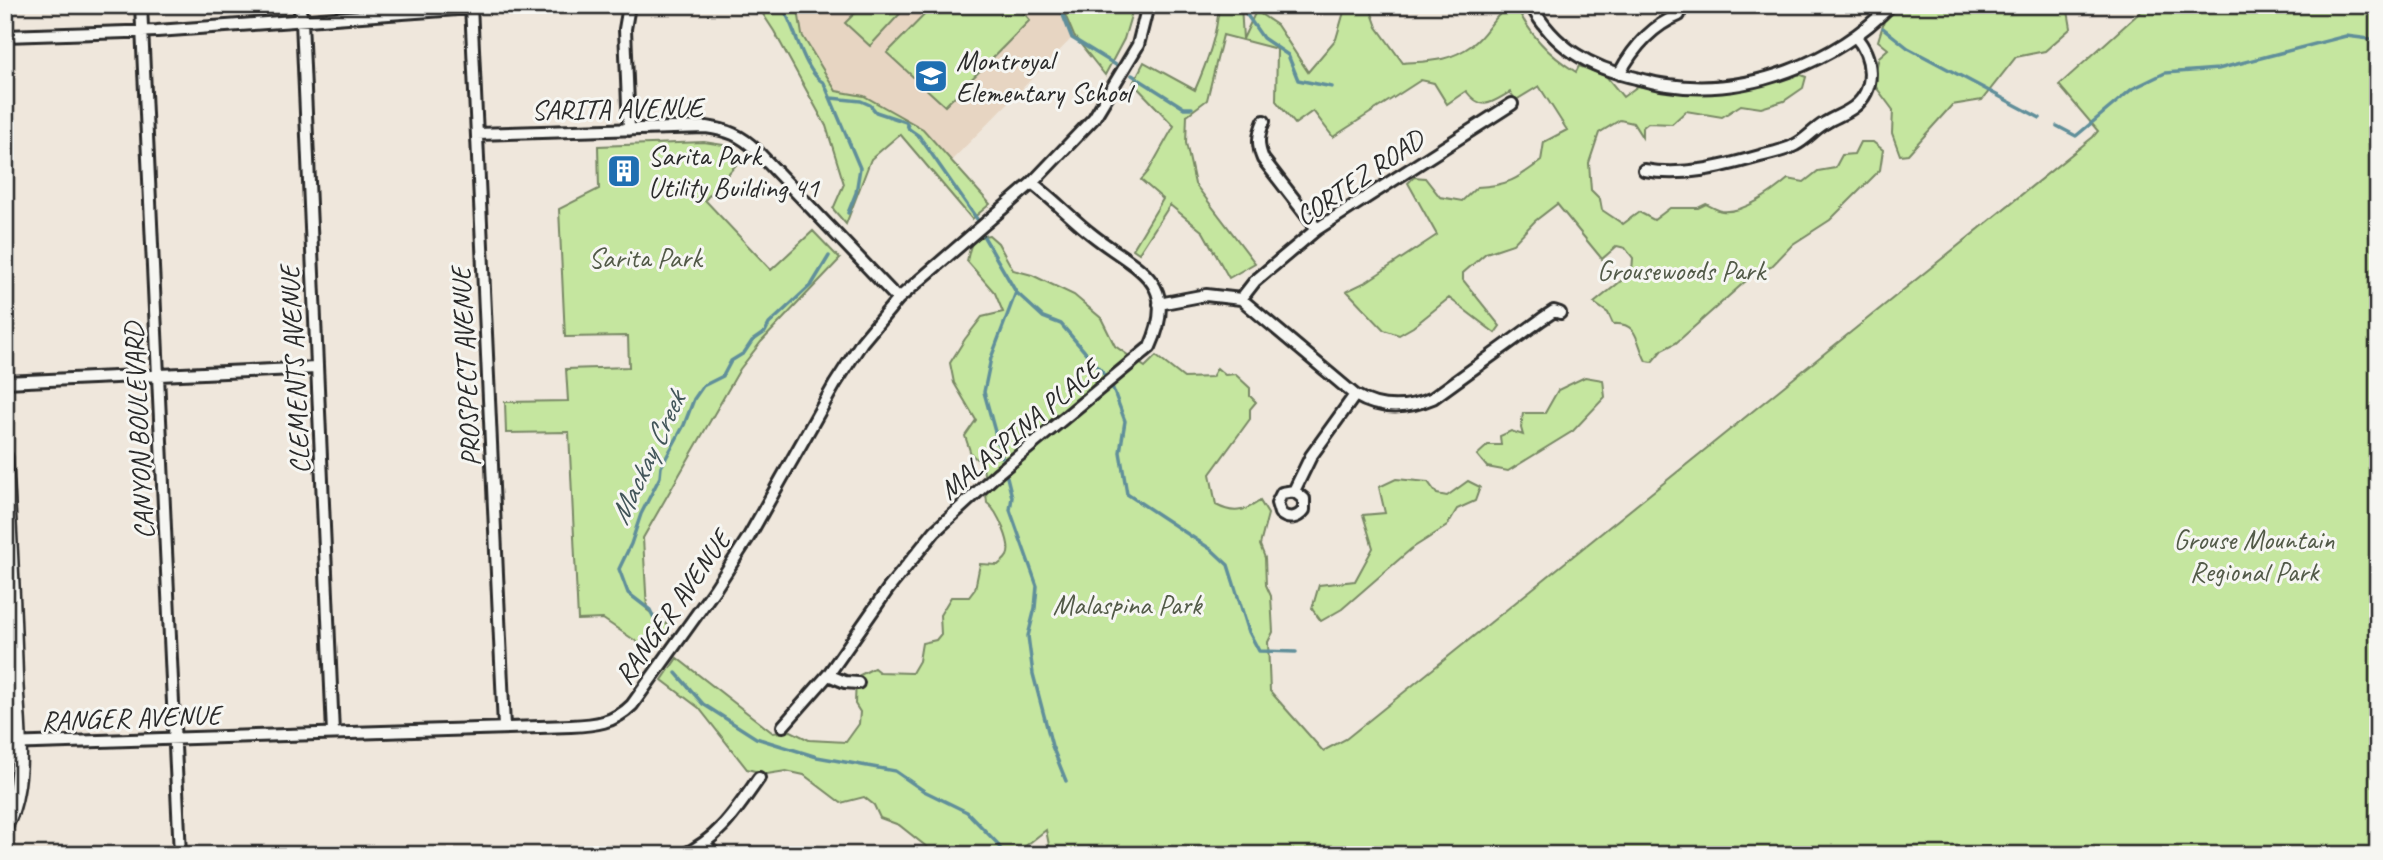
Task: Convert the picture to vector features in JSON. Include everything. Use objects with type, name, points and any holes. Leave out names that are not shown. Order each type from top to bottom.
[{"type":"street","name":"CANYON BOULEVARD","points":[[141,5],[180,855]]},
{"type":"street","name":"CLEMENTS AVENUE","points":[[299,5],[302,21],[333,733]]},
{"type":"street","name":"RANGER AVENUE","points":[[11,744],[598,724],[617,718],[632,705],[715,589],[748,538],[855,353],[898,299],[1032,183],[1094,118],[1138,45],[1148,5]]},
{"type":"street","points":[[1534,6],[1545,28],[1565,48],[1588,63],[1619,74],[1689,87],[1731,84],[1768,77],[1799,67],[1855,36],[1891,5]]},
{"type":"street","points":[[629,6],[625,29],[629,130]]},
{"type":"street","points":[[5,36],[143,31],[471,7]]},
{"type":"street","name":"PROSPECT AVENUE","points":[[471,7],[504,727]]},
{"type":"street","points":[[1619,74],[1646,35],[1662,21],[1679,15]]},
{"type":"street","points":[[1644,170],[1698,172],[1781,150],[1803,140],[1821,125],[1854,107],[1867,89],[1870,64],[1855,36]]},
{"type":"street","name":"CORTEZ ROAD","points":[[1241,299],[1255,281],[1317,229],[1512,104]]},
{"type":"street","points":[[1264,121],[1259,135],[1260,151],[1317,229]]},
{"type":"street","name":"SARITA AVENUE","points":[[477,134],[706,127],[730,131],[756,150],[898,299]]},
{"type":"street","points":[[1032,183],[1088,233],[1144,272],[1152,281],[1159,304],[1206,295],[1241,299],[1355,395],[1380,406],[1420,404],[1442,393],[1542,319],[1554,311],[1560,313]]},
{"type":"street","name":"MALASPINA PLACE","points":[[783,726],[828,675],[888,589],[935,531],[998,473],[1150,347],[1157,331],[1159,304]]},
{"type":"street","points":[[5,382],[316,368]]},
{"type":"street","points":[[1294,491],[1311,456],[1355,395]]},
{"type":"street","points":[[5,457],[11,744],[18,786],[13,810],[5,826]]},
{"type":"street","points":[[828,675],[845,682],[858,683]]},
{"type":"street","points":[[683,855],[705,844],[729,820],[759,778]]},
{"type":"street","points":[[705,844],[715,855]]},
{"type":"shaded area","name":"Montroyal Elementary School","points":[[795,5],[1061,5],[1074,36],[951,161],[923,129],[864,96],[836,91],[802,35]]},
{"type":"green space","points":[[757,5],[795,5],[802,35],[836,91],[864,96],[923,129],[990,204],[972,219],[900,134],[871,159],[846,224],[833,209],[844,184],[826,126]]},
{"type":"green space","points":[[863,5],[908,5],[870,46],[845,23]]},
{"type":"green space","points":[[934,5],[1017,5],[1030,20],[945,106],[887,53]]},
{"type":"green space","points":[[1061,5],[1091,5],[1132,12],[1124,39],[1105,75],[1074,36]]},
{"type":"green space","name":"Grousewoods Park","points":[[1219,5],[1241,5],[1243,39],[1256,11],[1277,25],[1308,72],[1336,39],[1346,5],[1369,5],[1377,27],[1403,63],[1439,60],[1463,51],[1478,40],[1502,12],[1516,5],[1533,34],[1557,59],[1576,72],[1579,66],[1606,76],[1623,97],[1638,86],[1671,90],[1795,73],[1806,77],[1803,88],[1784,101],[1761,108],[1741,105],[1722,117],[1686,111],[1672,124],[1648,123],[1642,128],[1642,137],[1633,123],[1620,120],[1599,133],[1589,163],[1591,190],[1600,199],[1602,210],[1623,224],[1639,212],[1654,220],[1670,208],[1698,208],[1706,204],[1722,211],[1739,209],[1767,195],[1788,179],[1804,182],[1818,171],[1835,168],[1842,155],[1854,154],[1860,142],[1873,142],[1883,150],[1880,170],[1830,220],[1793,244],[1771,267],[1756,272],[1676,343],[1662,350],[1652,362],[1646,361],[1632,330],[1628,326],[1613,324],[1608,313],[1594,303],[1632,272],[1633,258],[1625,248],[1617,246],[1602,259],[1557,204],[1535,221],[1513,244],[1486,253],[1463,273],[1463,280],[1500,326],[1495,333],[1449,298],[1399,335],[1384,330],[1347,291],[1366,282],[1437,235],[1408,183],[1414,177],[1425,178],[1440,197],[1462,201],[1477,187],[1504,183],[1525,173],[1541,161],[1544,142],[1567,130],[1539,86],[1516,100],[1510,92],[1487,104],[1477,102],[1466,91],[1447,104],[1434,83],[1421,80],[1333,137],[1313,111],[1295,124],[1276,101],[1277,49],[1223,35],[1207,100],[1187,115],[1186,143],[1195,184],[1255,263],[1229,278],[1203,232],[1170,205],[1139,253],[1133,249],[1163,199],[1141,180],[1174,126],[1133,83],[1144,62],[1195,90],[1211,49]]},
{"type":"green space","points":[[1900,5],[2067,5],[2071,28],[2045,51],[2016,57],[1982,100],[1952,105],[1908,154],[1900,155],[1892,133],[1893,110],[1873,83],[1879,57],[1888,49],[1878,41],[1885,18]]},
{"type":"green space","points":[[2148,5],[2378,5],[2378,855],[1051,855],[1046,830],[1014,855],[937,855],[899,825],[880,818],[874,805],[864,797],[841,803],[804,775],[786,771],[767,774],[747,769],[699,708],[662,680],[677,658],[773,733],[791,731],[809,740],[846,742],[859,724],[860,712],[855,704],[856,677],[874,668],[879,672],[912,673],[919,661],[922,643],[936,640],[941,634],[940,615],[951,597],[969,597],[975,589],[980,564],[998,565],[1006,557],[1006,536],[987,503],[983,465],[971,454],[965,436],[976,420],[954,383],[950,363],[982,317],[1003,312],[995,293],[967,261],[972,243],[989,235],[998,243],[1013,270],[1032,275],[1074,295],[1101,318],[1115,346],[1145,367],[1156,356],[1184,378],[1212,377],[1217,368],[1225,375],[1235,374],[1250,388],[1250,396],[1256,402],[1250,409],[1250,419],[1210,474],[1216,505],[1228,510],[1238,510],[1249,508],[1260,501],[1268,514],[1260,545],[1265,558],[1266,585],[1271,596],[1273,632],[1268,642],[1270,691],[1323,751],[1346,739],[2093,137],[2098,131],[2059,85]]},
{"type":"green space","name":"Sarita Park","points":[[704,142],[723,145],[743,157],[705,200],[771,270],[813,231],[840,259],[761,342],[740,369],[643,538],[647,610],[670,627],[652,652],[603,619],[578,620],[569,432],[506,433],[505,402],[568,401],[566,369],[629,367],[628,336],[565,337],[559,209],[599,189],[598,146]]},
{"type":"green space","points":[[1585,377],[1603,380],[1605,397],[1573,431],[1508,471],[1487,467],[1477,455],[1488,445],[1501,445],[1500,436],[1511,431],[1523,435],[1523,413],[1545,413],[1558,390]]},
{"type":"green space","points":[[1396,479],[1428,482],[1437,494],[1447,496],[1468,481],[1480,487],[1475,501],[1457,509],[1447,526],[1411,549],[1342,609],[1321,621],[1312,609],[1319,585],[1355,581],[1373,548],[1363,515],[1385,513],[1379,487]]},
{"type":"waterway","name":"Mackay Creek","points":[[781,5],[810,68],[824,83],[860,168],[856,193],[848,213]]},
{"type":"waterway","points":[[1059,5],[1072,38],[1116,65]]},
{"type":"waterway","points":[[1240,5],[1263,38],[1288,55],[1298,80],[1332,87]]},
{"type":"waterway","points":[[1883,28],[1908,48],[2040,118]]},
{"type":"waterway","points":[[2057,126],[2076,136],[2132,89],[2165,73],[2218,69],[2346,36],[2378,40]]},
{"type":"waterway","points":[[1132,75],[1184,108],[1192,108]]},
{"type":"waterway","points":[[831,98],[861,101],[876,112],[906,122],[909,129],[919,136],[977,219]]},
{"type":"waterway","points":[[984,237],[1016,292],[1043,317],[1061,324],[1110,381],[1125,421],[1120,452],[1127,494],[1212,550],[1228,565],[1249,632],[1259,651],[1296,652]]},
{"type":"waterway","name":"Mackay Creek","points":[[661,632],[650,610],[628,593],[619,569],[641,514],[660,477],[661,467],[703,386],[723,376],[731,361],[744,353],[752,341],[765,332],[769,324],[812,284],[829,256]]},
{"type":"waterway","points":[[1002,457],[984,392],[991,358],[1016,292]]},
{"type":"waterway","points":[[1007,477],[1012,497],[1010,510],[1037,586],[1028,636],[1033,674],[1052,746],[1066,781]]},
{"type":"waterway","name":"Mackay Creek","points":[[676,673],[703,704],[756,738],[817,757],[895,771],[924,791],[967,812],[997,843],[1004,855]]},
{"type":"place","name":"Montroyal Elementary School","points":[[931,76]]},
{"type":"place","name":"Sarita Park Utility Building 41","points":[[624,171]]},
{"type":"park label","name":"Grouse Mountain Regional Park","points":[[2254,555]]},
{"type":"park label","name":"Malaspina Park","points":[[1127,604]]}]
